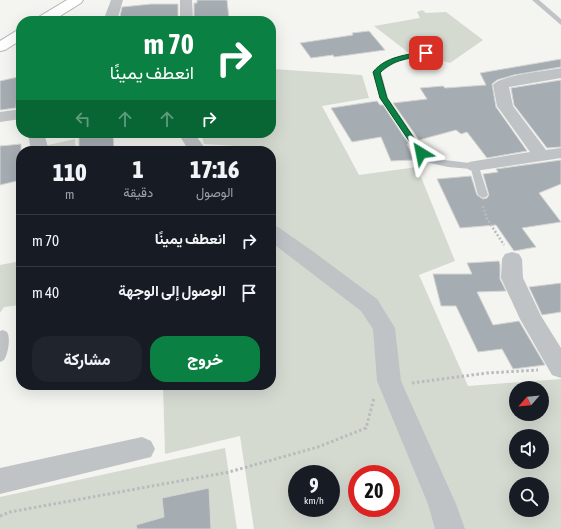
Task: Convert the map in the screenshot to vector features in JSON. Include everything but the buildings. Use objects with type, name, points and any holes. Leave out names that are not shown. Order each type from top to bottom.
[{"type":"street","points":[[50,16],[76,0]]},
{"type":"street","points":[[112,16],[117,0]]},
{"type":"street","points":[[186,0],[187,16]]},
{"type":"street","points":[[0,47],[16,37]]},
{"type":"street","points":[[542,156],[505,106],[501,86],[510,82],[561,73]]},
{"type":"street","points":[[0,117],[16,115]]},
{"type":"street","points":[[475,166],[561,153]]},
{"type":"street","points":[[276,236],[369,305],[384,328],[389,381],[442,504],[450,529]]},
{"type":"street","points":[[512,259],[512,278],[554,368]]},
{"type":"street","points":[[0,481],[142,448]]},
{"type":"lane","points":[[535,0],[561,23]]},
{"type":"lane","points":[[426,53],[401,57],[384,65],[377,72],[384,98],[421,153],[433,161],[448,164],[475,166],[483,195]]},
{"type":"lane","points":[[0,357],[3,335]]},
{"type":"path","points":[[483,195],[481,199],[487,219],[512,259]]},
{"type":"path","points":[[0,516],[10,512],[229,472],[318,447],[366,428],[374,398],[392,388],[419,381],[487,372],[554,368]]},
{"type":"shaded area","points":[[422,10],[426,13],[446,12],[483,40],[450,63],[434,58],[431,50],[409,53],[374,26],[420,18],[417,12]]},
{"type":"shaded area","points":[[276,69],[362,75],[369,98],[322,106],[359,175],[417,167],[455,261],[419,275],[468,386],[509,383],[509,421],[549,421],[549,381],[534,381],[561,379],[561,529],[254,529],[240,436],[165,454],[163,390],[276,390],[276,146],[204,144],[202,138],[276,138]]},
{"type":"shaded area","points":[[75,139],[76,146],[44,146]]},
{"type":"shaded area","points":[[16,262],[16,306],[4,307],[0,313],[0,265]]},
{"type":"shaded area","points":[[225,448],[237,529],[0,529],[0,497]]},
{"type":"route","points":[[421,153],[384,98],[377,72],[384,65],[401,57],[426,53]]}]
